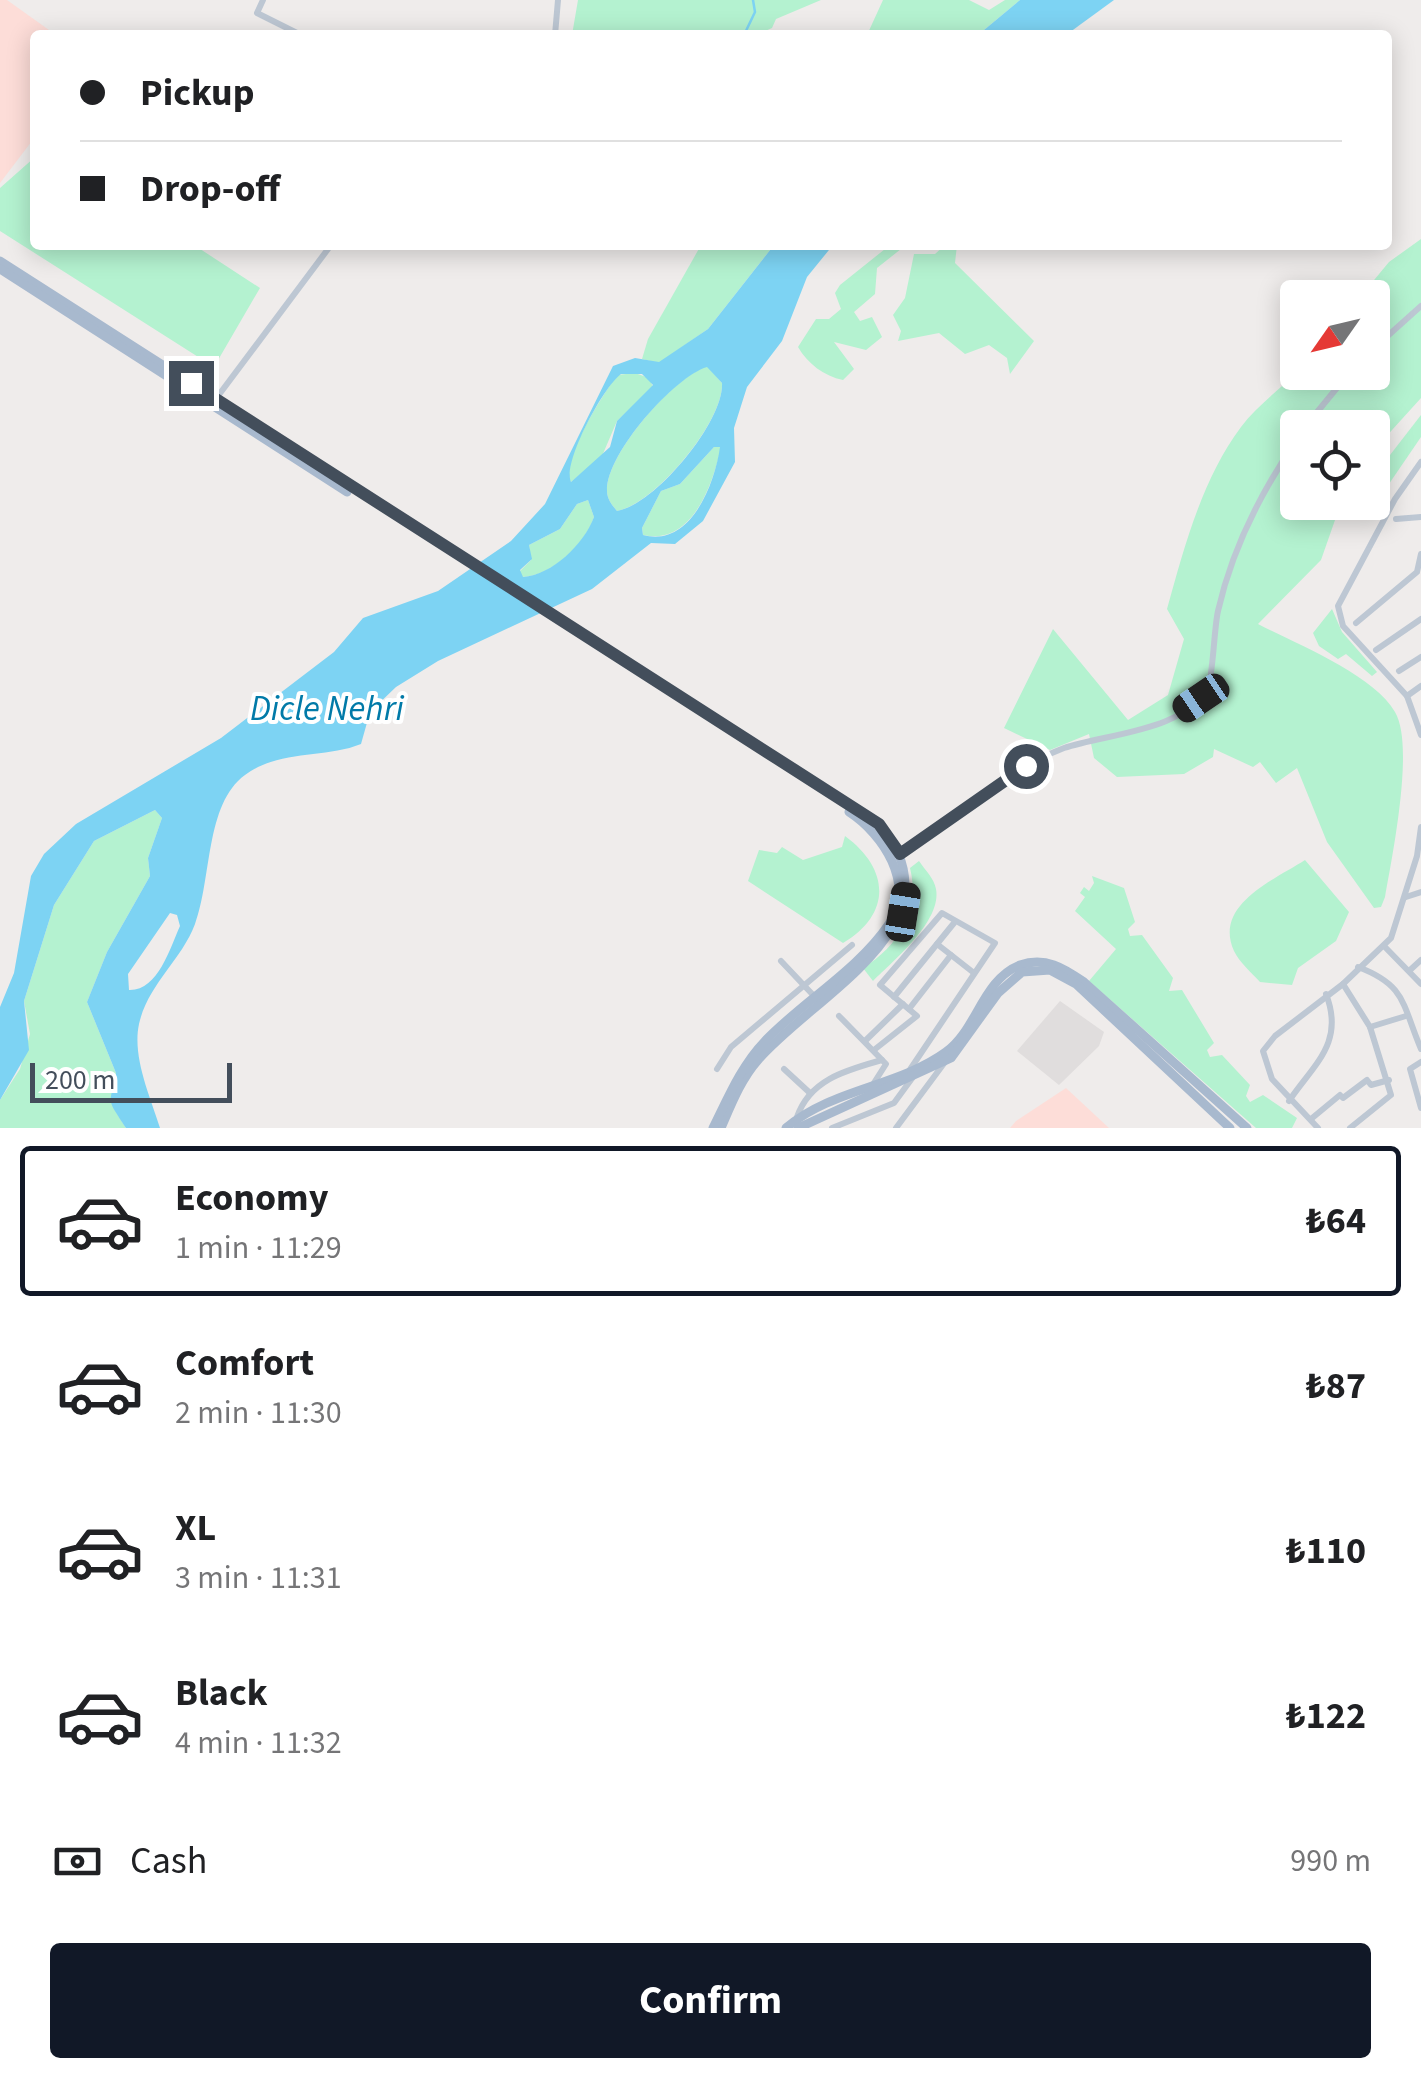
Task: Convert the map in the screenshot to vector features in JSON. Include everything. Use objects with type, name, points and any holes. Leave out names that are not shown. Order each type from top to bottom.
[{"type":"main road","points":[[0,261],[401,523],[879,824],[895,856],[906,892],[895,927],[754,1063],[717,1128]]},
{"type":"main road","points":[[0,269],[214,402]]},
{"type":"main road","points":[[717,1128],[750,1059],[891,922],[898,890],[895,856]]},
{"type":"main road","points":[[797,1124],[871,1086],[911,1074],[953,1047],[1010,970],[1036,962],[1054,963],[1084,982],[1247,1128]]},
{"type":"main road","points":[[786,1128],[946,1061],[963,1046],[1010,979],[1022,972],[1050,970],[1076,984],[1230,1128]]},
{"type":"street","points":[[263,0],[257,13],[291,30]]},
{"type":"street","points":[[555,30],[558,0]]},
{"type":"street","points":[[214,402],[327,250]]},
{"type":"street","points":[[1390,334],[1421,306]]},
{"type":"street","points":[[1319,410],[1335,390]]},
{"type":"street","points":[[1421,462],[1340,599],[1338,615],[1406,696],[1421,735]]},
{"type":"street","points":[[895,856],[1026,766],[1105,735],[1160,722],[1201,698],[1211,682],[1214,633],[1233,564],[1261,496],[1280,466]]},
{"type":"street","points":[[1396,519],[1421,517]]},
{"type":"street","points":[[1356,624],[1397,592],[1420,567],[1421,555]]},
{"type":"street","points":[[1376,650],[1421,619]]},
{"type":"street","points":[[1399,671],[1421,657]]},
{"type":"street","points":[[1406,696],[1421,686]]},
{"type":"street","points":[[1318,1128],[1289,1100],[1264,1063],[1268,1044],[1343,984],[1394,932],[1421,826]]},
{"type":"street","points":[[1406,897],[1421,892]]},
{"type":"street","points":[[837,1127],[894,1102],[996,944],[942,913],[880,986],[917,1016],[874,1050]]},
{"type":"street","points":[[894,996],[954,923]]},
{"type":"street","points":[[717,1070],[731,1046],[852,944]]},
{"type":"street","points":[[937,944],[974,974]]},
{"type":"street","points":[[1384,946],[1421,984]]},
{"type":"street","points":[[865,1041],[906,1006],[951,956]]},
{"type":"street","points":[[1410,971],[1421,960]]},
{"type":"street","points":[[781,961],[814,996]]},
{"type":"street","points":[[1358,967],[1386,978],[1397,988],[1421,1049]]},
{"type":"street","points":[[1343,984],[1370,1027],[1392,1094],[1387,1102],[1350,1128]]},
{"type":"street","points":[[1289,1100],[1328,1051],[1332,1010],[1326,994]]},
{"type":"street","points":[[838,1016],[886,1064],[871,1086]]},
{"type":"street","points":[[1370,1027],[1406,1016]]},
{"type":"street","points":[[797,1124],[810,1093],[840,1073],[882,1060]]},
{"type":"street","points":[[896,1128],[946,1061]]},
{"type":"street","points":[[1421,1062],[1410,1070],[1421,1108]]},
{"type":"street","points":[[784,1069],[810,1093]]},
{"type":"street","points":[[1311,1120],[1340,1095],[1343,1098],[1367,1080],[1371,1085],[1389,1080]]},
{"type":"shaded area","points":[[0,0],[7,0],[49,30],[30,30],[30,144],[0,183]]},
{"type":"shaded area","points":[[1060,1001],[1104,1032],[1099,1046],[1059,1085],[1017,1051]]},
{"type":"shaded area","points":[[1066,1088],[1109,1128],[1010,1128],[1016,1121]]},
{"type":"green space","points":[[578,0],[821,0],[776,19],[767,30],[573,30]]},
{"type":"green space","points":[[883,0],[969,0],[989,10],[1005,0],[1020,0],[984,30],[869,30]]},
{"type":"green space","points":[[30,161],[30,250],[202,250],[260,288],[214,367],[0,231],[0,188]]},
{"type":"green space","points":[[1421,239],[1421,398],[1390,432],[1390,410],[1280,410],[1280,520],[1335,520],[1321,560],[1258,624],[1352,673],[1370,685],[1395,712],[1403,749],[1397,830],[1385,897],[1381,907],[1374,908],[1327,842],[1297,768],[1276,783],[1260,762],[1253,767],[1214,749],[1213,757],[1184,774],[1117,777],[1094,758],[1089,734],[1050,750],[1004,728],[1053,629],[1128,720],[1168,695],[1184,639],[1167,609],[1196,515],[1215,469],[1241,427],[1280,388],[1390,390],[1390,280],[1374,280],[1389,262]]},
{"type":"green space","points":[[698,250],[770,250],[708,329],[659,363],[642,359],[648,339]]},
{"type":"green space","points":[[884,250],[900,250],[877,268],[875,294],[854,312],[860,321],[872,317],[882,337],[866,350],[834,342],[854,369],[843,380],[812,364],[798,347],[816,319],[829,319],[841,309],[835,293]]},
{"type":"green space","points":[[939,250],[956,250],[955,263],[1034,341],[1010,374],[1007,358],[989,345],[965,354],[939,333],[898,341],[901,331],[893,315],[905,298],[914,254],[935,254]]},
{"type":"green space","points":[[707,366],[722,383],[720,399],[700,438],[650,493],[617,511],[607,494],[618,457],[661,401],[677,385]]},
{"type":"green space","points":[[635,373],[649,378],[653,387],[617,421],[602,456],[571,482],[572,459],[593,412],[617,375]]},
{"type":"green space","points":[[1421,415],[1421,437],[1390,482],[1390,455]]},
{"type":"green space","points":[[714,447],[721,447],[712,478],[687,522],[660,536],[643,535],[642,528],[661,491],[680,484]]},
{"type":"green space","points":[[588,500],[594,517],[575,548],[556,565],[522,577],[520,571],[531,560],[529,545],[560,529],[577,504]]},
{"type":"green space","points":[[1332,609],[1342,632],[1377,672],[1372,676],[1346,654],[1338,659],[1319,646],[1313,633]]},
{"type":"green space","points":[[155,810],[162,818],[148,858],[150,876],[107,952],[87,1002],[116,1073],[112,1101],[126,1128],[0,1128],[0,1100],[20,1069],[30,1034],[24,1001],[54,905],[94,841]]},
{"type":"green space","points":[[845,836],[871,863],[879,891],[870,919],[843,943],[748,881],[759,850],[777,853],[782,847],[803,860],[842,847]]},
{"type":"green space","points":[[1305,860],[1349,912],[1336,941],[1298,968],[1292,985],[1260,982],[1234,951],[1232,920],[1239,907],[1263,885]]},
{"type":"green space","points":[[919,861],[936,889],[932,914],[915,939],[873,981],[863,968],[887,949],[904,926],[912,899],[910,868]]},
{"type":"green space","points":[[1092,876],[1124,888],[1135,922],[1128,929],[1130,936],[1142,935],[1173,978],[1169,991],[1182,990],[1214,1043],[1207,1050],[1210,1057],[1222,1055],[1250,1085],[1246,1096],[1250,1102],[1263,1095],[1297,1118],[1292,1128],[1256,1128],[1089,981],[1116,949],[1075,911],[1085,897],[1080,893],[1084,887],[1089,891],[1094,883]]},
{"type":"water","points":[[1020,0],[1114,0],[1073,30],[984,30]]},
{"type":"water","name":"Dicle Nehri","points":[[770,250],[829,250],[807,277],[782,341],[747,387],[734,428],[735,462],[703,521],[675,544],[651,543],[592,589],[438,661],[396,687],[370,712],[361,744],[273,761],[245,775],[232,788],[216,823],[195,924],[150,997],[139,1024],[140,1063],[160,1128],[126,1128],[115,1111],[111,1096],[116,1073],[87,1002],[107,952],[150,876],[148,858],[162,818],[155,810],[94,841],[54,905],[24,1001],[29,1050],[0,1100],[0,1007],[14,973],[31,876],[44,854],[76,824],[221,738],[334,652],[363,618],[438,591],[511,541],[545,504],[613,366],[635,358],[659,362],[708,329]],"holes":[[[707,367],[722,383],[720,399],[700,438],[685,459],[650,493],[617,511],[607,491],[618,457],[661,401],[677,385]],[[621,374],[642,374],[653,385],[617,421],[610,447],[571,482],[578,443],[595,408]],[[714,447],[720,447],[713,478],[698,509],[675,532],[643,535],[642,528],[661,491],[680,484]],[[588,500],[594,517],[575,547],[545,571],[523,577],[520,570],[532,559],[529,545],[560,529],[577,504]],[[170,913],[177,915],[180,926],[155,976],[148,984],[129,990],[128,974]]]},
{"type":"waterway","points":[[746,30],[755,12],[753,0]]},
{"type":"route","points":[[191,383],[879,824],[900,854],[1026,766]]}]
